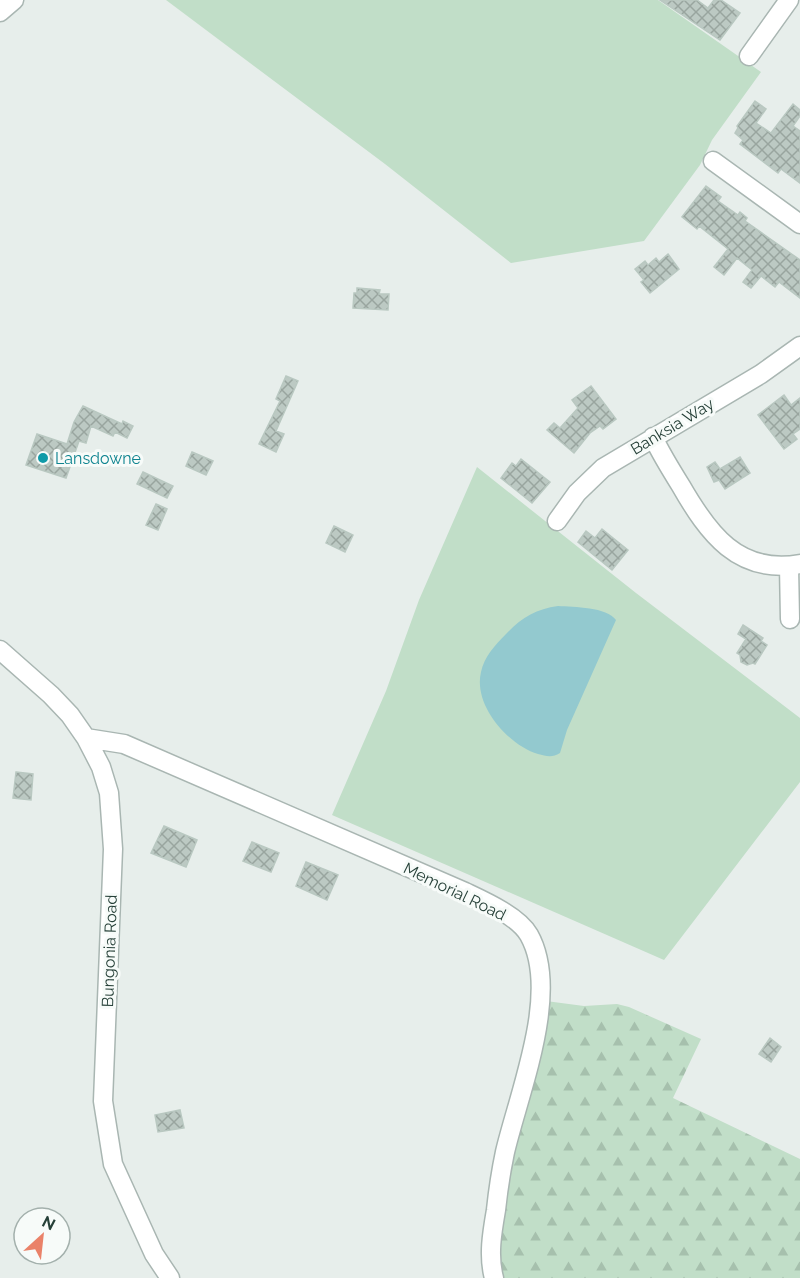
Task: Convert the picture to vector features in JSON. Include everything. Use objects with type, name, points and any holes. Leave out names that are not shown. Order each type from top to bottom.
[{"type":"street","points":[[0,12],[14,0]]},
{"type":"street","points":[[749,56],[789,0]]},
{"type":"street","points":[[713,161],[800,224]]},
{"type":"street","name":"Banksia Way","points":[[556,521],[577,493],[603,468],[761,374],[800,346]]},
{"type":"street","points":[[653,437],[706,527],[720,541],[735,552],[756,562],[794,565],[790,619]]},
{"type":"street","name":"Bungonia Road","points":[[0,650],[70,715],[86,738],[101,767],[109,792],[112,830],[103,1101],[113,1164],[154,1254],[170,1278]]},
{"type":"street","name":"Memorial Road","points":[[86,738],[123,744],[455,888],[511,917],[528,933],[537,957],[542,981],[532,1051],[501,1170],[491,1242],[491,1267],[494,1278]]},
{"type":"green space","points":[[166,0],[658,0],[761,72],[712,140],[700,165],[644,241],[511,263],[385,164]]},
{"type":"green space","points":[[477,467],[636,593],[800,718],[800,782],[664,960],[332,815],[386,691],[419,600]]},
{"type":"green space","points":[[546,1001],[584,1006],[617,1004],[629,1007],[701,1039],[673,1098],[800,1159],[800,1278],[498,1278],[505,1177]]},
{"type":"water","points":[[558,606],[598,610],[616,620],[567,730],[560,753],[549,756],[527,749],[505,733],[488,710],[480,685],[481,672],[487,656],[506,634],[529,615]]},
{"type":"building","points":[[660,0],[697,0],[708,8],[714,0],[721,0],[740,13],[720,40]]},
{"type":"building","points":[[755,101],[766,109],[756,123],[771,133],[793,104],[800,110],[800,116],[793,126],[800,131],[800,183],[781,169],[778,173],[740,144],[743,140],[735,133],[737,126]]},
{"type":"building","points":[[706,186],[721,197],[718,201],[738,215],[740,212],[747,218],[745,221],[800,260],[800,298],[779,282],[775,287],[761,276],[751,288],[743,282],[752,270],[737,258],[724,275],[714,267],[728,249],[699,226],[697,229],[682,217]]},
{"type":"building","points":[[668,254],[679,269],[650,293],[641,282],[644,280],[635,269],[645,261],[648,265],[656,258],[659,262]]},
{"type":"building","points":[[357,288],[380,290],[379,294],[389,294],[388,310],[353,308],[354,293],[357,293]]},
{"type":"building","points":[[286,376],[298,381],[276,431],[284,434],[276,452],[259,444],[280,401],[276,399]]},
{"type":"building","points":[[591,386],[616,419],[603,429],[600,426],[590,433],[574,453],[547,430],[554,423],[560,428],[578,408],[572,400]]},
{"type":"building","points":[[784,395],[791,405],[800,398],[800,429],[793,434],[797,439],[784,449],[758,415]]},
{"type":"building","points":[[83,406],[122,424],[123,421],[133,426],[127,438],[115,432],[113,436],[91,426],[86,443],[79,441],[66,478],[26,465],[37,434],[67,444],[74,422]]},
{"type":"building","points":[[192,452],[213,461],[206,475],[186,466]]},
{"type":"building","points":[[740,457],[750,473],[725,489],[719,480],[714,482],[707,467],[715,462],[720,469]]},
{"type":"building","points":[[521,459],[550,482],[532,503],[501,478],[512,463],[516,466]]},
{"type":"building","points":[[143,472],[173,486],[167,498],[137,484]]},
{"type":"building","points":[[156,504],[167,509],[158,530],[146,525]]},
{"type":"building","points":[[334,526],[353,535],[345,552],[326,543]]},
{"type":"building","points":[[602,529],[628,550],[612,570],[578,542],[586,531],[595,538]]},
{"type":"building","points":[[743,625],[763,638],[761,641],[767,645],[755,664],[747,665],[741,662],[740,655],[737,653],[746,639],[738,634]]},
{"type":"building","points":[[16,772],[33,774],[31,800],[13,798]]},
{"type":"building","points":[[164,826],[197,840],[186,867],[151,853]]},
{"type":"building","points":[[252,842],[279,853],[271,872],[243,861]]},
{"type":"building","points":[[306,862],[338,875],[327,900],[296,886]]},
{"type":"building","points":[[770,1038],[781,1047],[771,1062],[759,1054]]},
{"type":"building","points":[[180,1110],[184,1128],[158,1132],[155,1115]]},
{"type":"place","name":"Lansdowne","points":[[43,458]]}]
